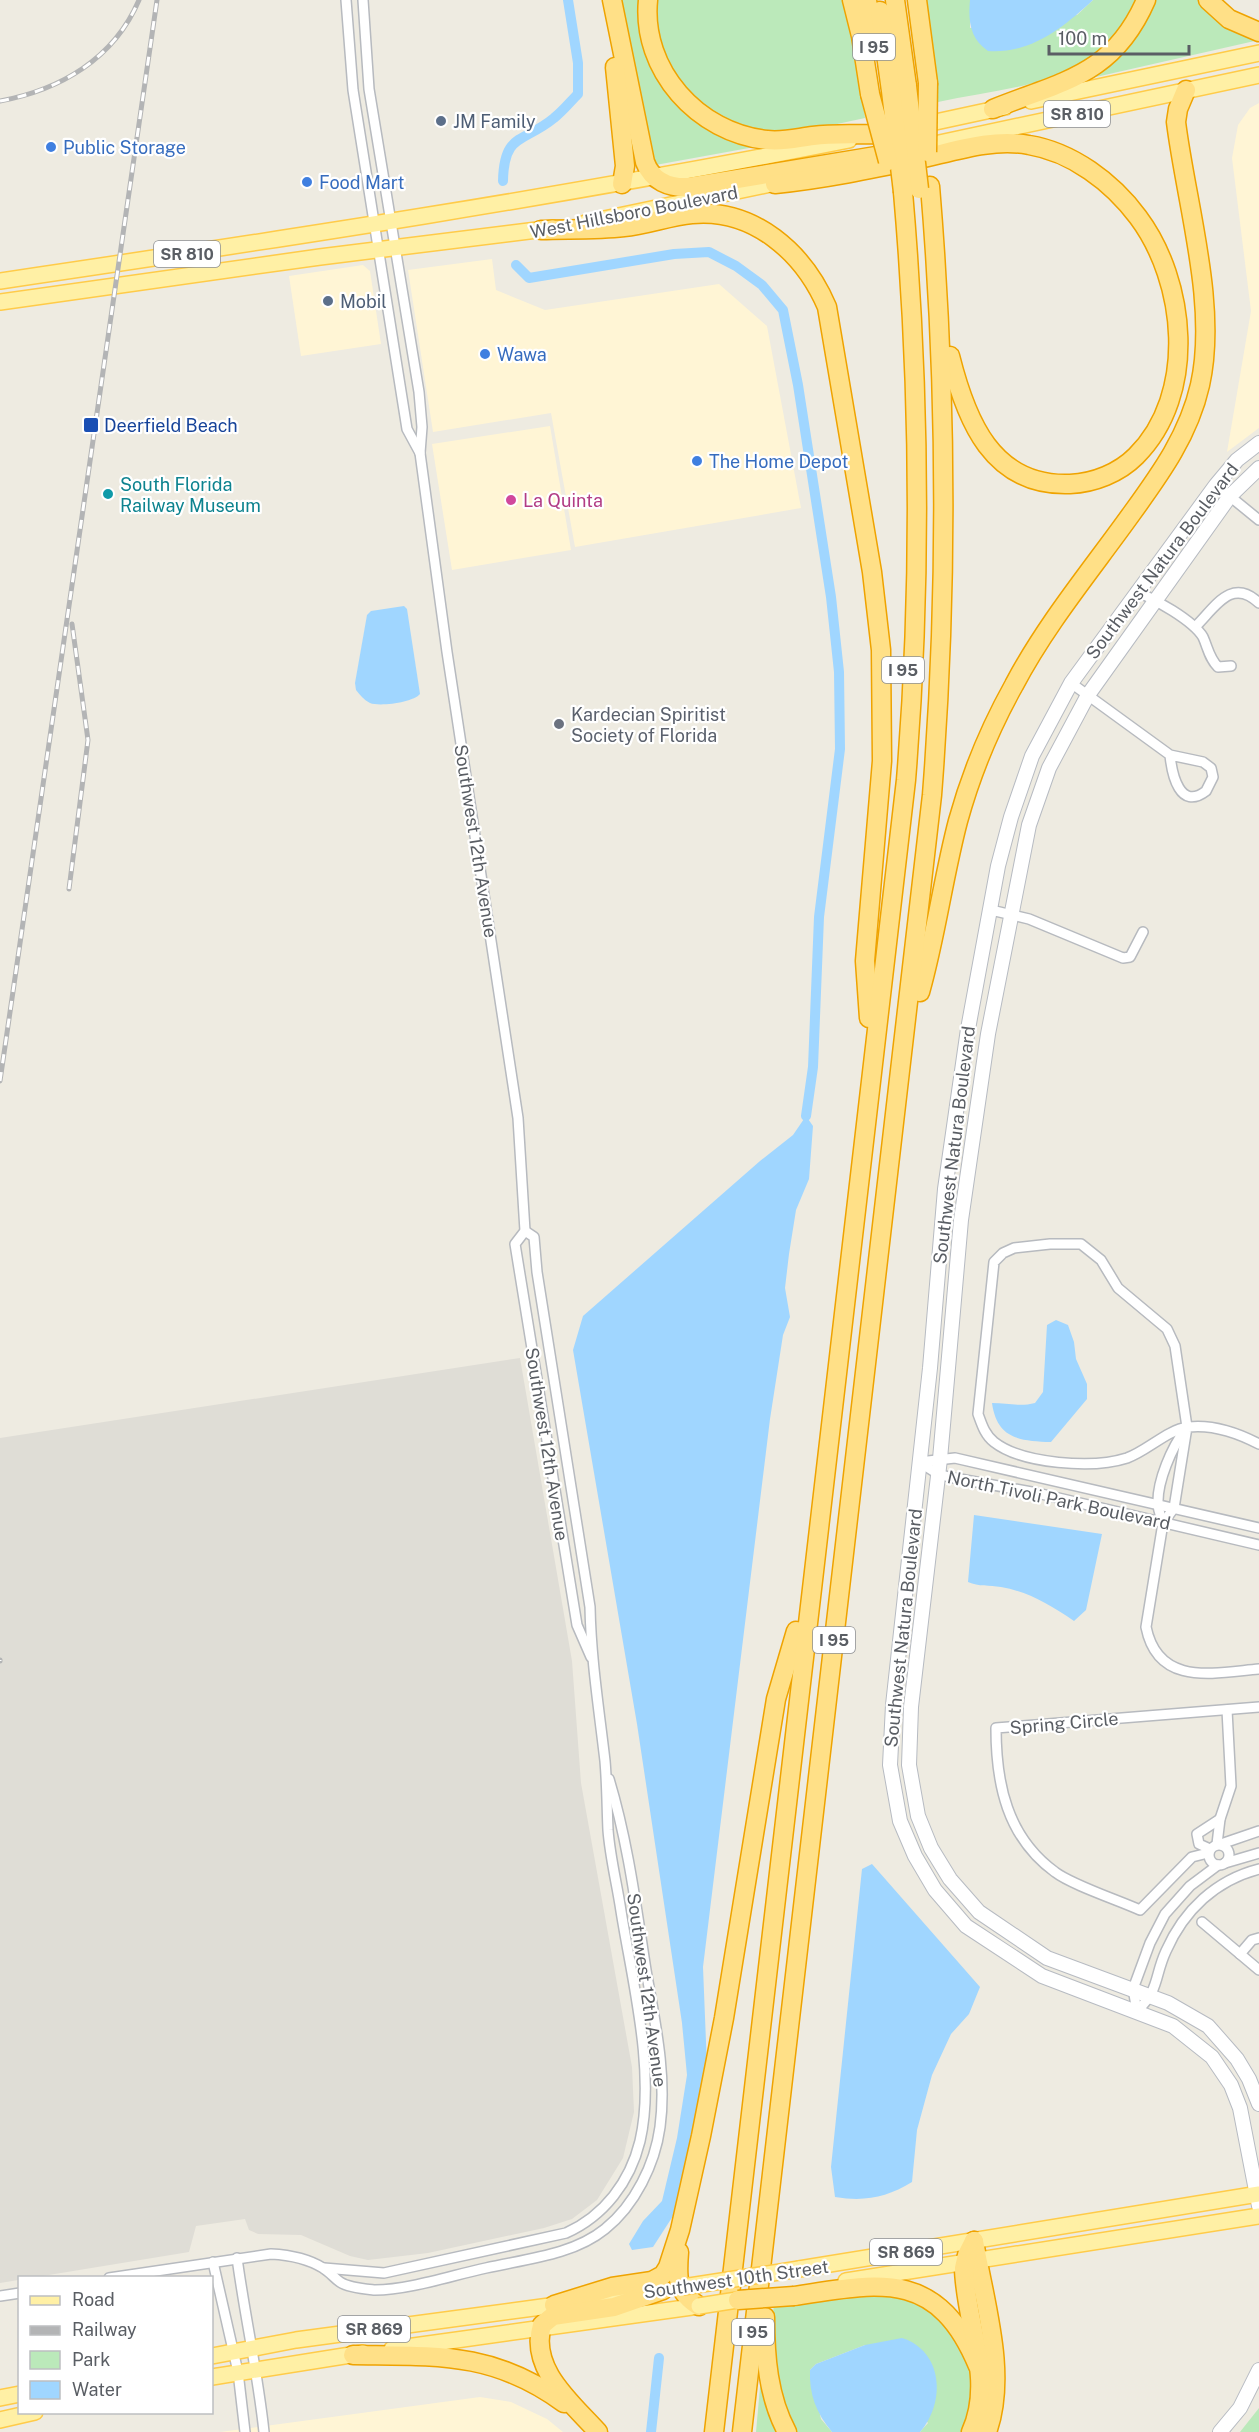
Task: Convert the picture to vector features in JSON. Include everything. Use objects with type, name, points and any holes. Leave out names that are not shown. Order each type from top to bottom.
[{"type":"highway","points":[[610,0],[645,162],[656,178],[670,186],[689,187],[891,157]]},
{"type":"highway","points":[[610,0],[625,166],[622,184]]},
{"type":"highway","points":[[648,0],[649,30],[662,69],[684,99],[712,122],[740,134],[767,140],[878,134]]},
{"type":"highway","points":[[852,0],[859,24],[899,89]]},
{"type":"highway","name":"I 95","points":[[703,2432],[894,793],[905,614],[905,410],[911,190],[927,152],[899,89],[867,0]]},
{"type":"highway","points":[[878,0],[899,89]]},
{"type":"highway","points":[[730,2432],[923,778],[932,624],[934,472],[928,305],[899,89],[895,0]]},
{"type":"highway","name":"I 95","points":[[742,2432],[932,795],[941,659],[945,488],[940,316],[911,190],[891,157],[906,0]]},
{"type":"highway","points":[[899,89],[917,0]]},
{"type":"highway","points":[[993,109],[1072,79],[1100,64],[1130,31],[1146,0]]},
{"type":"highway","points":[[1208,0],[1229,19],[1259,32]]},
{"type":"highway","points":[[904,1049],[931,951],[959,820],[987,741],[1029,660],[1170,460],[1194,410],[1203,372],[1206,330],[1201,281],[1176,122],[1178,109],[1186,90]]},
{"type":"highway","points":[[775,184],[825,179],[1001,143],[1047,149],[1086,169],[1116,192],[1135,213],[1157,246],[1170,278],[1177,312],[1178,351],[1171,391],[1157,427],[1136,456],[1104,477],[1078,483],[1058,484],[1022,475],[991,452],[973,426],[960,396],[940,316]]},
{"type":"highway","points":[[714,2432],[896,880],[907,769],[914,659],[918,503],[911,190]]},
{"type":"highway","points":[[541,230],[624,227],[692,214],[709,214],[736,219],[763,230],[794,255],[807,270],[827,307],[870,560],[881,650],[882,761],[865,961],[869,1018]]},
{"type":"highway","points":[[554,2305],[612,2287],[647,2282],[660,2277],[668,2267],[680,2230],[724,2018],[776,1699],[796,1630]]},
{"type":"highway","points":[[675,2288],[680,2230]]},
{"type":"highway","points":[[765,2231],[765,2348],[773,2393],[787,2432]]},
{"type":"highway","points":[[970,2432],[981,2397],[966,2289],[975,2241]]},
{"type":"highway","points":[[971,2262],[996,2379],[995,2407],[987,2432]]},
{"type":"highway","points":[[738,2301],[865,2286],[892,2287],[915,2293],[936,2304],[955,2322],[978,2366]]},
{"type":"highway","points":[[675,2288],[699,2306]]},
{"type":"highway","points":[[593,2427],[562,2392],[549,2373],[540,2346],[541,2329],[546,2319],[614,2307],[675,2288]]},
{"type":"highway","points":[[353,2355],[441,2356],[482,2362],[530,2382],[593,2427]]},
{"type":"main road","name":"West Hillsboro Boulevard","points":[[0,281],[374,226],[656,178],[878,134],[1259,52]]},
{"type":"main road","name":"West Hillsboro Boulevard","points":[[0,303],[379,250],[541,230],[775,184],[1259,75]]},
{"type":"main road","name":"Southwest 10th Street","points":[[213,2356],[251,2348],[675,2288],[1258,2198]]},
{"type":"main road","name":"Southwest 10th Street","points":[[795,2293],[1259,2216]]},
{"type":"main road","name":"Southwest 10th Street","points":[[213,2377],[738,2301]]},
{"type":"main road","points":[[0,2398],[18,2394]]},
{"type":"main road","points":[[0,2420],[26,2414]]},
{"type":"street","name":"Southwest 12th Avenue","points":[[346,0],[353,90],[407,429],[420,453]]},
{"type":"street","name":"Southwest 12th Avenue","points":[[363,0],[369,89],[419,392],[422,427],[420,453],[447,652],[518,1118],[525,1231],[515,1244],[578,1625],[591,1657]]},
{"type":"street","name":"Southwest Natura Boulevard","points":[[1258,2198],[1240,2108],[1222,2071],[1186,2035],[1137,2011],[1042,1976],[966,1926],[935,1890],[915,1856],[900,1821],[890,1765],[893,1705],[920,1462],[950,1147],[968,1029],[998,866],[1011,817],[1032,756],[1071,684],[1136,591],[1216,485],[1237,460],[1259,442]]},
{"type":"street","name":"Southwest Natura Boulevard","points":[[1259,468],[1230,496],[1088,695],[1049,768],[1029,825],[1009,914],[988,1034],[961,1220],[940,1459],[911,1707],[909,1765],[918,1816],[931,1848],[950,1878],[979,1912],[1047,1958],[1133,1989],[1189,2014],[1220,2038],[1249,2079],[1259,2104]]},
{"type":"street","points":[[1216,485],[1259,520]]},
{"type":"street","points":[[1136,591],[1155,600],[1195,627],[1202,636],[1210,659],[1218,667],[1231,666]]},
{"type":"street","points":[[1195,627],[1223,597],[1230,594],[1241,592],[1252,596],[1259,603]]},
{"type":"street","points":[[1071,684],[1170,755],[1203,762],[1211,768],[1213,777],[1206,791],[1193,798],[1186,796],[1174,783],[1170,755]]},
{"type":"street","points":[[991,910],[1029,919],[1123,958],[1130,957],[1143,932]]},
{"type":"street","name":"Southwest 12th Avenue","points":[[116,2276],[271,2254],[292,2256],[324,2268],[384,2273],[549,2238],[581,2226],[600,2212],[618,2192],[630,2170],[640,2142],[646,2086],[644,2061],[608,1832],[605,1764],[591,1657],[590,1607],[537,1272],[534,1237],[525,1231]]},
{"type":"street","points":[[1163,1523],[1174,1508],[1187,1427],[1175,1346],[1167,1329],[1118,1288],[1093,1251],[1082,1244],[1050,1244],[1014,1248],[1003,1253],[994,1262],[978,1414],[983,1429],[992,1441],[1007,1450],[1053,1461],[1092,1464],[1127,1458],[1187,1427],[1220,1428],[1259,1444]]},
{"type":"street","points":[[1187,1427],[1173,1446],[1158,1504],[1163,1523],[1146,1627],[1149,1643],[1165,1661],[1178,1670],[1195,1675],[1259,1669]]},
{"type":"street","name":"North Tivoli Park Boulevard","points":[[920,1462],[955,1458],[1259,1528]]},
{"type":"street","name":"North Tivoli Park Boulevard","points":[[920,1462],[938,1474],[1019,1490],[1259,1545]]},
{"type":"street","points":[[1019,1490],[1022,1473]]},
{"type":"street","points":[[1086,1505],[1090,1489]]},
{"type":"street","name":"Spring Circle","points":[[1259,1707],[996,1728],[996,1767],[1004,1803],[1020,1838],[1056,1873],[1140,1910],[1159,1888],[1192,1857],[1259,1831]]},
{"type":"street","points":[[1227,1710],[1231,1786],[1210,1860],[1222,1864],[1229,1879]]},
{"type":"street","name":"Southwest 12th Avenue","points":[[324,2268],[342,2284],[376,2290],[557,2252],[582,2243],[604,2230],[616,2220],[637,2192],[651,2161],[660,2127],[660,2060],[624,1830],[605,1764]]},
{"type":"street","points":[[1220,1819],[1197,1834],[1198,1844],[1229,1854],[1222,1864]]},
{"type":"street","points":[[1137,2011],[1133,1989],[1150,1943],[1165,1914],[1190,1886],[1222,1864],[1259,1853]]},
{"type":"street","points":[[1137,2011],[1152,1997],[1166,1951],[1184,1918],[1208,1893],[1229,1879],[1259,1869]]},
{"type":"street","points":[[1202,1922],[1259,1971]]},
{"type":"street","points":[[1240,1954],[1252,1940],[1259,1938]]},
{"type":"street","points":[[237,2258],[264,2432]]},
{"type":"street","points":[[213,2262],[238,2372],[245,2432]]},
{"type":"street","points":[[0,2296],[18,2292]]},
{"type":"street","points":[[1220,2432],[1240,2408],[1259,2370]]},
{"type":"shaded area","points":[[1259,103],[1259,428],[1227,452],[1251,311],[1232,158],[1238,125],[1250,108]]},
{"type":"shaded area","points":[[492,259],[496,290],[545,310],[719,284],[767,326],[801,508],[575,547],[551,413],[433,432],[408,270]]},
{"type":"shaded area","points":[[363,265],[370,271],[381,344],[301,356],[289,276]]},
{"type":"shaded area","points":[[550,426],[571,550],[452,570],[432,444]]},
{"type":"shaded area","points":[[520,1358],[572,1661],[581,1783],[632,2067],[634,2112],[623,2158],[597,2200],[572,2219],[544,2228],[428,2253],[368,2260],[350,2256],[301,2235],[258,2234],[249,2230],[245,2219],[196,2226],[189,2252],[43,2276],[18,2276],[18,2280],[0,2283],[0,1438]]},
{"type":"shaded area","points":[[480,2397],[511,2402],[547,2419],[563,2432],[220,2432]]},
{"type":"green space","points":[[618,0],[641,0],[641,38],[650,64],[668,94],[709,130],[720,131],[760,146],[650,166]]},
{"type":"green space","points":[[653,0],[846,0],[854,32],[865,118],[800,132],[780,133],[719,122],[666,68],[651,11]]},
{"type":"green space","points":[[925,0],[970,0],[970,28],[1077,15],[1093,0],[1139,0],[1125,25],[1104,50],[1073,70],[1016,87],[938,102]]},
{"type":"green space","points":[[1151,0],[1203,0],[1259,40],[1087,79]]},
{"type":"green space","points":[[860,2292],[901,2296],[940,2315],[972,2367],[973,2400],[963,2432],[920,2432],[928,2423],[865,2345],[816,2364],[810,2370],[821,2419],[832,2432],[795,2432],[778,2387],[772,2322],[774,2304]]},
{"type":"green space","points":[[761,2376],[782,2432],[756,2432]]},
{"type":"green space","points":[[1259,2408],[1259,2432],[1240,2432]]},
{"type":"water","points":[[970,0],[1093,0],[1046,37],[1018,48],[988,51],[974,35],[969,15]]},
{"type":"water","points":[[404,606],[407,609],[420,694],[396,703],[370,703],[356,690],[355,683],[367,615],[371,611]]},
{"type":"water","points":[[806,1116],[813,1126],[809,1179],[796,1210],[789,1254],[785,1288],[790,1317],[783,1335],[770,1419],[703,1967],[707,2067],[673,2216],[653,2247],[632,2250],[629,2244],[643,2221],[662,2201],[677,2138],[687,2075],[682,2023],[637,1724],[573,1350],[583,1316],[760,1161],[793,1135]]},
{"type":"water","points":[[1056,1320],[1068,1325],[1074,1342],[1076,1359],[1087,1384],[1087,1399],[1051,1442],[1020,1439],[1005,1431],[999,1424],[992,1403],[1019,1405],[1035,1403],[1043,1392],[1047,1325]]},
{"type":"water","points":[[974,1515],[1102,1534],[1086,1610],[1074,1621],[1021,1592],[968,1582]]},
{"type":"water","points":[[872,1864],[980,1987],[969,2014],[951,2034],[932,2075],[917,2130],[912,2182],[885,2195],[857,2199],[835,2197],[831,2167],[862,1869]]},
{"type":"water","points":[[902,2338],[916,2345],[926,2354],[933,2366],[936,2379],[937,2393],[934,2406],[920,2432],[832,2432],[815,2403],[810,2370],[816,2364],[865,2345]]},
{"type":"waterway","points":[[503,181],[504,165],[512,146],[554,118],[578,94],[578,63],[568,0]]},
{"type":"waterway","points":[[516,265],[529,278],[674,254],[709,252],[736,266],[762,285],[783,310],[798,385],[831,597],[839,672],[840,749],[819,917],[813,1067],[806,1116]]},
{"type":"waterway","points":[[651,2432],[659,2358]]},
{"type":"railway","points":[[0,101],[44,89],[83,68],[115,39],[139,0]]},
{"type":"railway","points":[[0,1081],[157,0]]},
{"type":"railway","points":[[69,889],[88,740],[72,624]]},
{"type":"place","name":"JM Family","points":[[441,121]]},
{"type":"place","name":"Public Storage","points":[[51,147]]},
{"type":"place","name":"Food Mart","points":[[307,182]]},
{"type":"place","name":"Mobil","points":[[328,301]]},
{"type":"place","name":"Wawa","points":[[485,354]]},
{"type":"place","name":"Deerfield Beach","points":[[91,425]]},
{"type":"place","name":"The Home Depot","points":[[697,461]]},
{"type":"place","name":"South Florida Railway Museum","points":[[108,494]]},
{"type":"place","name":"La Quinta","points":[[511,500]]},
{"type":"place","name":"Kardecian Spiritist Society of Florida","points":[[559,724]]}]
